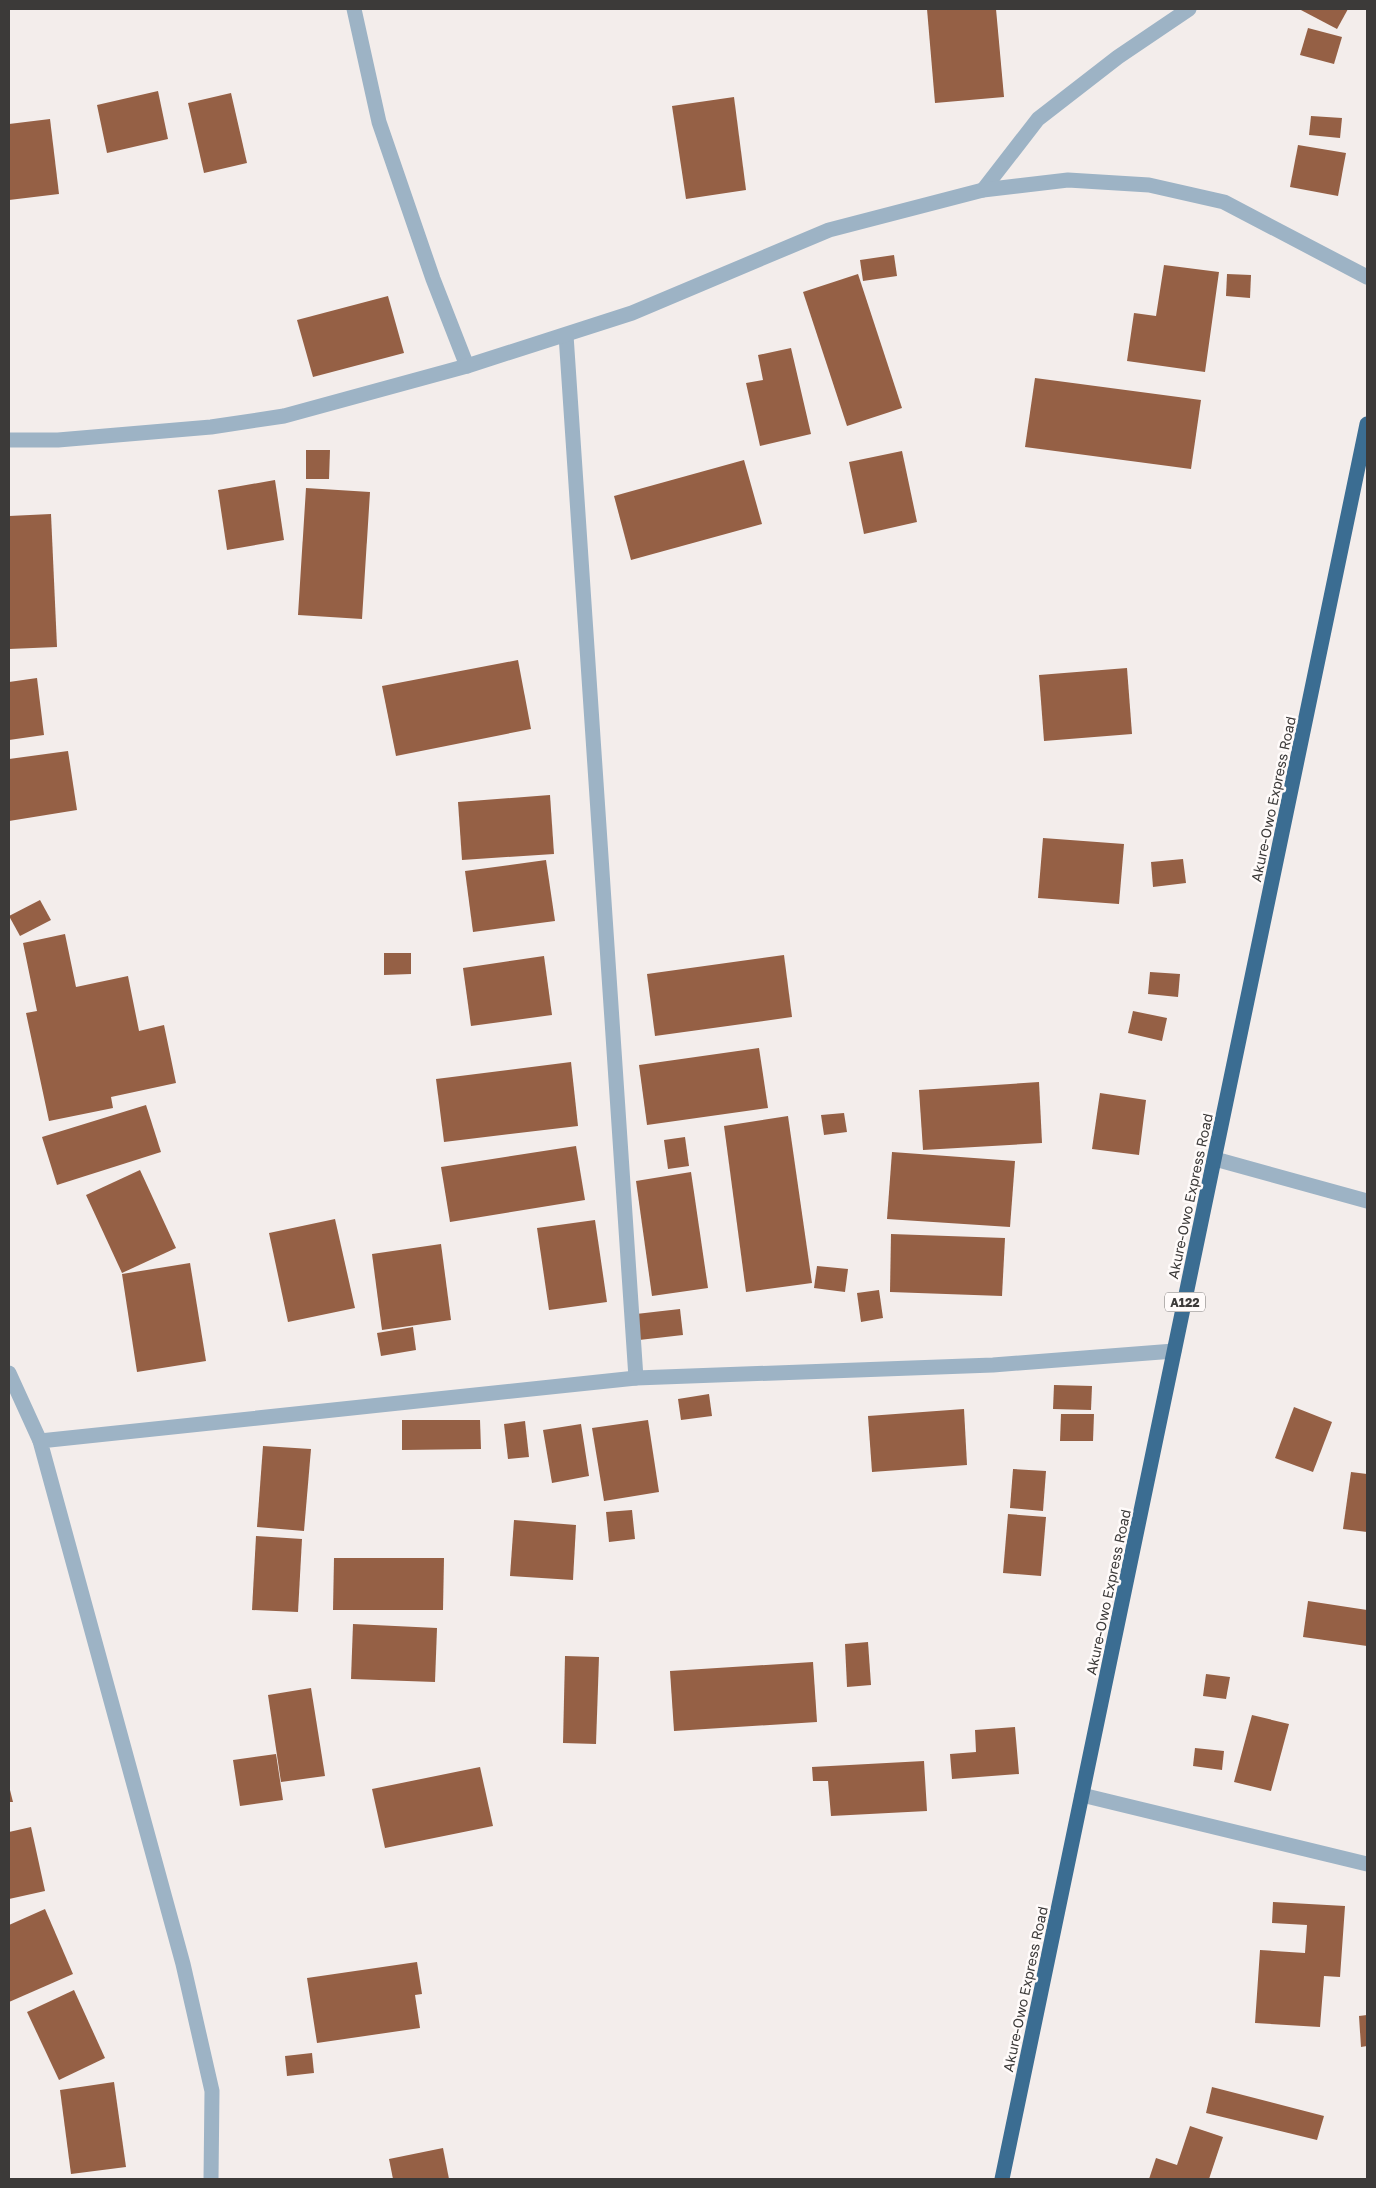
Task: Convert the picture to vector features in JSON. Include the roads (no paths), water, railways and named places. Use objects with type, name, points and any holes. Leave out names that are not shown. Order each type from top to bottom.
[{"type":"highway","name":"Akure-Owo Express Road","points":[[1002,2179],[1367,424]]},
{"type":"street","points":[[354,9],[379,122],[433,279],[467,366]]},
{"type":"street","points":[[983,190],[1038,119],[1118,57],[1189,9]]},
{"type":"street","points":[[9,440],[67,440],[211,427],[284,416],[467,366],[632,314],[829,230],[983,190],[1068,180],[1149,184],[1224,202],[1367,277]]},
{"type":"street","points":[[566,335],[636,1378]]},
{"type":"street","points":[[1215,1159],[1367,1201]]},
{"type":"street","points":[[40,1442],[636,1378],[993,1365],[1174,1351]]},
{"type":"street","points":[[9,1373],[40,1442],[183,1964],[212,2091],[211,2179]]},
{"type":"street","points":[[1082,1795],[1367,1864]]}]
